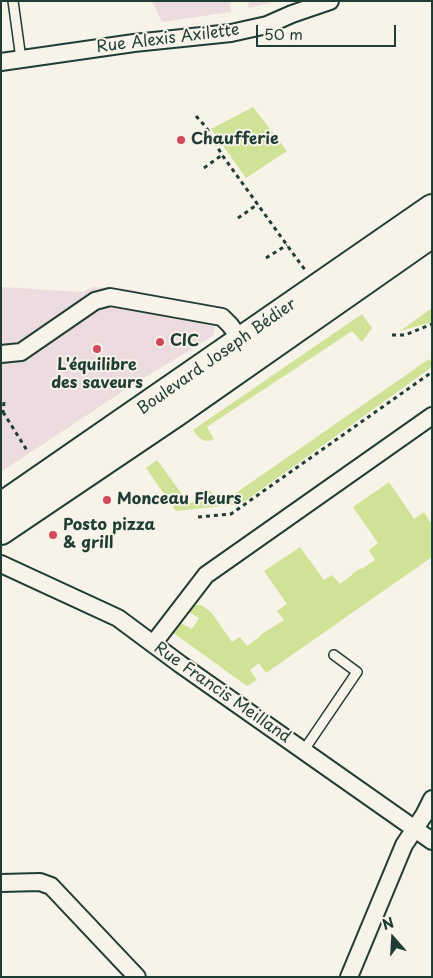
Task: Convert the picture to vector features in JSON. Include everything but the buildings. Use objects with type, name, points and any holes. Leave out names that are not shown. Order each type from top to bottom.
[{"type":"main road","name":"Boulevard Joseph Bédier","points":[[1,506],[432,208]]},
{"type":"main road","name":"Boulevard Joseph Bédier","points":[[1,531],[176,413],[432,234]]},
{"type":"street","name":"Rue Alexis Axilette","points":[[1,62],[134,43],[231,33],[267,25],[330,1]]},
{"type":"street","points":[[1,354],[17,354],[26,350],[95,301],[105,297],[222,317],[240,340]]},
{"type":"street","points":[[153,644],[206,575],[432,416]]},
{"type":"street","name":"Rue Francis Meilland","points":[[1,564],[118,618],[432,841]]},
{"type":"street","points":[[349,977],[404,845],[415,830],[432,799]]},
{"type":"street","points":[[1,883],[40,882],[51,886],[137,977]]},
{"type":"lane","points":[[13,1],[21,59]]},
{"type":"lane","points":[[304,750],[357,672],[334,654]]},
{"type":"path","points":[[196,116],[307,272]]},
{"type":"path","points":[[204,168],[222,155]]},
{"type":"path","points":[[238,218],[258,204]]},
{"type":"path","points":[[266,258],[287,244]]},
{"type":"path","points":[[392,335],[405,335],[432,324]]},
{"type":"path","points":[[198,516],[231,514],[432,372]]},
{"type":"path","points":[[4,402],[2,412],[28,452]]},
{"type":"shaded area","points":[[152,1],[230,1],[231,12],[162,22]]},
{"type":"shaded area","points":[[247,1],[277,1],[249,8]]},
{"type":"shaded area","points":[[1,287],[83,292],[93,287],[126,289],[219,308],[213,336],[134,384],[1,472]]},
{"type":"green space","points":[[253,107],[287,151],[246,178],[211,129]]},
{"type":"green space","points":[[432,308],[432,322],[400,331]]},
{"type":"green space","points":[[362,314],[372,328],[362,342],[352,331],[207,427],[214,439],[207,441],[199,438],[193,430]]},
{"type":"green space","points":[[429,359],[432,367],[241,504],[176,511],[146,468],[157,460],[189,504],[210,490],[220,504]]},
{"type":"green space","points":[[389,482],[414,519],[424,512],[430,522],[432,522],[432,557],[266,673],[259,663],[250,670],[257,680],[247,686],[172,632],[179,622],[192,629],[199,618],[187,611],[194,605],[201,605],[211,612],[232,642],[240,637],[247,646],[260,635],[284,620],[277,611],[287,604],[264,571],[300,547],[324,580],[332,575],[340,584],[352,574],[362,569],[375,560],[369,550],[378,543],[353,507]]},
{"type":"place","name":"Chaufferie","points":[[181,140]]},
{"type":"place","name":"CIC","points":[[160,342]]},
{"type":"place","name":"L'équilibre des saveurs","points":[[97,349]]},
{"type":"place","name":"Monceau Fleurs","points":[[107,500]]},
{"type":"place","name":"Posto pizza & grill","points":[[53,535]]}]
